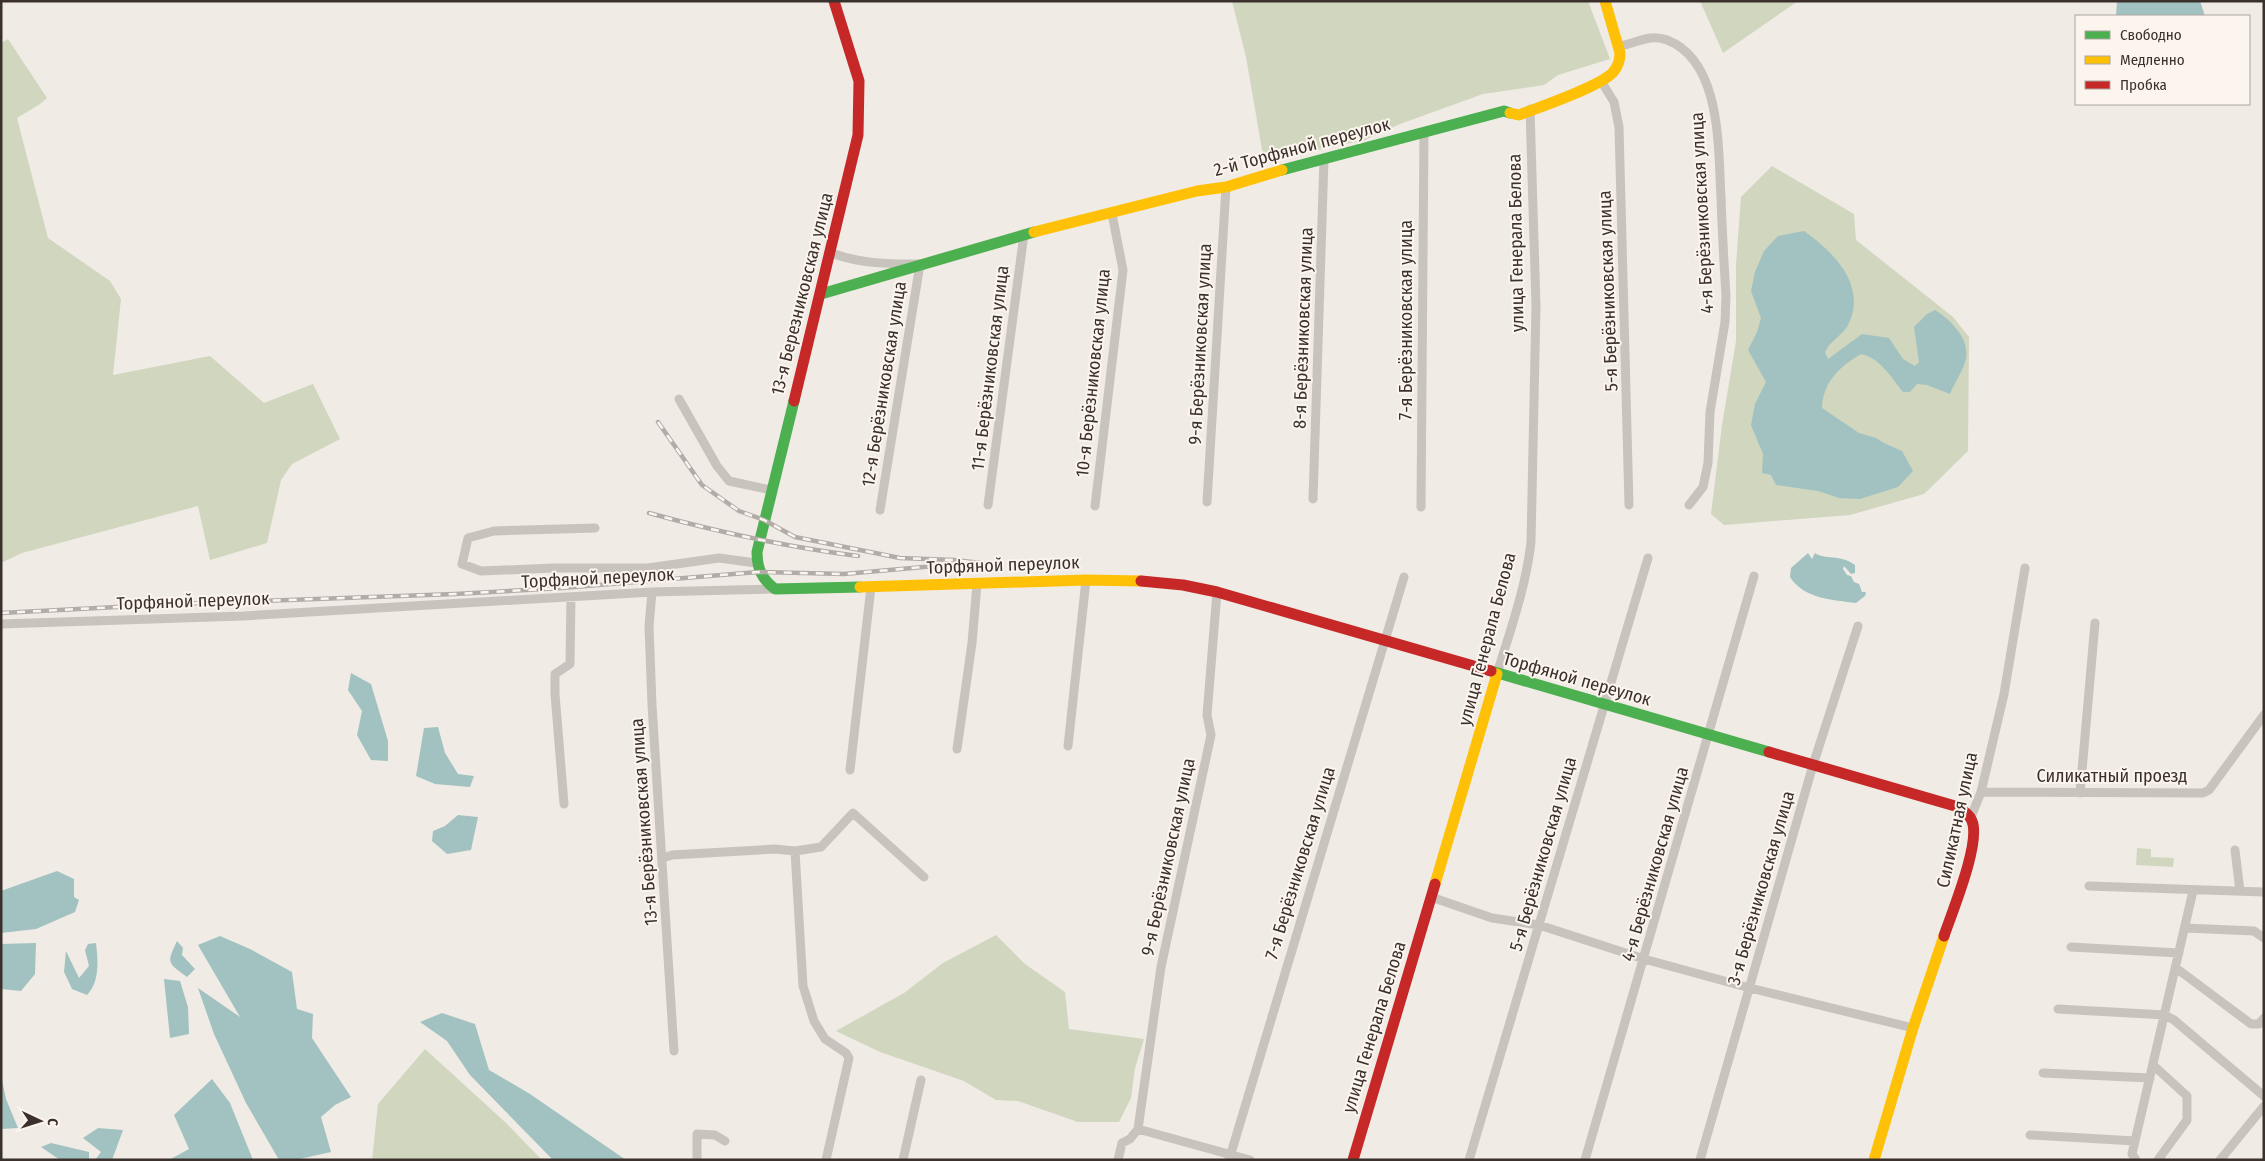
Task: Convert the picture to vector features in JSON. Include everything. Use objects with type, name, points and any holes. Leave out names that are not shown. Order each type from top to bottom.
[{"type":"street","name":"13-я Березниковская улица","points":[[756,563],[771,490],[821,294],[855,148],[860,106],[858,81],[834,1]]},
{"type":"street","name":"2-й Торфяной переулок","points":[[821,294],[1024,234],[1112,214],[1198,191],[1226,187],[1504,110],[1518,115],[1601,81],[1609,76],[1617,67],[1620,60],[1619,46],[1606,1]]},
{"type":"street","name":"4-я Берёзниковская улица","points":[[1619,46],[1631,45],[1646,38],[1656,38],[1666,39],[1682,49],[1697,64],[1705,81],[1716,122],[1726,296],[1725,322],[1710,412],[1708,463],[1703,488],[1689,505]]},
{"type":"street","name":"5-я Берёзниковская улица","points":[[1601,81],[1614,102],[1620,127],[1629,505]]},
{"type":"street","name":"улица Генерала Белова","points":[[1353,1160],[1529,562],[1532,526],[1536,306],[1530,109]]},
{"type":"street","name":"7-я Берёзниковская улица","points":[[1421,507],[1424,132]]},
{"type":"street","name":"8-я Берёзниковская улица","points":[[1313,499],[1324,159]]},
{"type":"street","name":"9-я Берёзниковская улица","points":[[1207,502],[1226,187]]},
{"type":"street","name":"10-я Берёзниковская улица","points":[[1095,506],[1122,270],[1112,214]]},
{"type":"street","name":"11-я Берёзниковская улица","points":[[988,505],[1024,234]]},
{"type":"street","name":"2-й Торфяной переулок","points":[[831,253],[853,261],[879,264],[920,264]]},
{"type":"street","name":"12-я Берёзниковская улица","points":[[880,510],[920,264]]},
{"type":"street","points":[[679,398],[717,466],[729,480],[771,490]]},
{"type":"street","points":[[595,528],[494,531],[468,538],[462,564],[481,571],[554,568],[648,568],[719,558],[756,563],[758,572],[764,581],[775,589]]},
{"type":"street","name":"5-я Берёзниковская улица","points":[[1469,1160],[1648,558]]},
{"type":"street","name":"Силикатная улица","points":[[1874,1160],[1913,1028],[1973,846],[1974,825],[1971,817],[1981,792],[2004,694],[2026,568]]},
{"type":"street","name":"4-я Берёзниковская улица","points":[[1585,1160],[1754,576]]},
{"type":"street","name":"7-я Берёзниковская улица","points":[[1230,1157],[1404,577]]},
{"type":"street","name":"Торфяной переулок","points":[[1,624],[234,617],[652,592],[1086,580],[1149,580],[1217,592],[1385,640],[1496,674],[1956,806],[1971,817]]},
{"type":"street","points":[[1068,746],[1086,580]]},
{"type":"street","points":[[958,749],[971,653],[977,584]]},
{"type":"street","points":[[850,770],[871,587]]},
{"type":"street","name":"13-я Берёзниковская улица","points":[[652,592],[649,626],[652,696],[674,1051]]},
{"type":"street","name":"9-я Берёзниковская улица","points":[[1138,1129],[1160,967],[1211,735],[1207,715],[1217,592]]},
{"type":"street","points":[[564,804],[555,674],[570,664],[571,597]]},
{"type":"street","points":[[2080,793],[2095,623]]},
{"type":"street","name":"3-я Берёзниковская улица","points":[[1700,1160],[1813,765],[1858,626]]},
{"type":"street","name":"Силикатный проезд","points":[[1981,792],[2203,793],[2209,790],[2264,715]]},
{"type":"street","points":[[663,858],[672,855],[775,849],[794,851],[821,847],[853,813],[924,877]]},
{"type":"street","points":[[2235,850],[2240,891]]},
{"type":"street","points":[[794,851],[800,957],[805,995],[814,1021],[825,1039],[849,1056],[826,1160]]},
{"type":"street","points":[[2089,886],[2264,892]]},
{"type":"street","points":[[2136,1160],[2132,1154],[2193,891]]},
{"type":"street","points":[[1431,897],[1492,918],[1539,925],[1644,959],[1750,988],[1913,1028]]},
{"type":"street","points":[[2185,928],[2254,931],[2264,938]]},
{"type":"street","points":[[2072,947],[2179,953]]},
{"type":"street","points":[[2176,968],[2251,1024],[2259,1024],[2264,1018]]},
{"type":"street","points":[[2058,1009],[2164,1015],[2174,1020],[2264,1096]]},
{"type":"street","points":[[2153,1065],[2188,1096],[2187,1120],[2158,1160]]},
{"type":"street","points":[[2043,1073],[2150,1078]]},
{"type":"street","points":[[903,1160],[921,1080]]},
{"type":"street","points":[[2220,1160],[2264,1106]]},
{"type":"street","points":[[1118,1160],[1122,1143],[1130,1139],[1138,1129],[1230,1157],[1250,1160]]},
{"type":"street","points":[[697,1160],[697,1134],[715,1135],[725,1141]]},
{"type":"street","points":[[2030,1135],[2135,1141]]},
{"type":"green space","points":[[1232,1],[1588,1],[1610,59],[1558,75],[1544,85],[1483,94],[1400,124],[1365,140],[1264,161],[1246,57]]},
{"type":"green space","points":[[1700,1],[1798,1],[1723,53]]},
{"type":"green space","points":[[8,39],[47,98],[17,118],[48,238],[110,281],[121,299],[113,375],[210,356],[264,403],[313,384],[340,439],[292,464],[281,480],[267,543],[210,560],[198,506],[22,553],[1,563],[1,43]]},
{"type":"green space","points":[[1772,166],[1854,214],[1856,240],[1953,317],[1969,337],[1968,451],[1924,494],[1850,515],[1724,525],[1711,514],[1722,425],[1736,341],[1736,265],[1741,197]]},
{"type":"green space","points":[[2137,848],[2151,849],[2151,857],[2174,858],[2173,867],[2136,865]]},
{"type":"green space","points":[[996,935],[1025,964],[1065,992],[1069,1029],[1144,1039],[1135,1068],[1131,1098],[1119,1122],[1078,1122],[1018,1101],[996,1100],[964,1081],[880,1052],[836,1031],[904,993],[943,963]]},
{"type":"green space","points":[[425,1049],[505,1122],[542,1160],[372,1160],[378,1104]]},
{"type":"water","points":[[2117,1],[2200,1],[2205,15],[2116,15]]},
{"type":"water","points":[[1804,231],[1837,260],[1851,285],[1854,298],[1853,312],[1847,327],[1825,352],[1828,359],[1862,334],[1889,338],[1903,359],[1915,366],[1919,362],[1914,327],[1927,314],[1935,310],[1953,325],[1966,346],[1965,362],[1950,394],[1927,385],[1917,384],[1910,392],[1903,392],[1879,364],[1868,356],[1861,354],[1839,370],[1829,383],[1825,390],[1822,408],[1859,433],[1876,438],[1902,451],[1913,471],[1898,487],[1860,499],[1839,498],[1818,491],[1776,485],[1771,475],[1762,473],[1763,454],[1751,425],[1755,404],[1766,382],[1748,350],[1757,332],[1761,318],[1751,291],[1755,272],[1764,251],[1778,236]]},
{"type":"water","points":[[1808,553],[1812,559],[1815,553],[1844,559],[1855,565],[1855,573],[1851,574],[1844,566],[1843,569],[1847,575],[1851,576],[1854,582],[1859,584],[1862,592],[1866,592],[1865,596],[1856,603],[1820,597],[1803,590],[1790,577],[1791,568]]},
{"type":"water","points":[[351,673],[371,684],[388,741],[388,761],[371,760],[357,735],[362,711],[348,690]]},
{"type":"water","points":[[438,727],[445,753],[458,774],[474,776],[470,787],[435,784],[416,776],[424,728]]},
{"type":"water","points":[[458,815],[478,817],[471,850],[447,854],[432,841],[433,831],[445,826]]},
{"type":"water","points":[[57,871],[74,879],[74,897],[79,900],[75,912],[36,929],[1,933],[1,891]]},
{"type":"water","points":[[220,936],[250,949],[292,972],[297,1009],[313,1014],[312,1038],[351,1097],[335,1105],[321,1117],[331,1152],[295,1160],[279,1160],[246,1103],[214,1034],[198,988],[240,1017],[198,945]]},
{"type":"water","points":[[177,941],[183,948],[182,955],[195,969],[187,977],[173,966],[170,959]]},
{"type":"water","points":[[36,943],[35,974],[21,991],[1,989],[1,944]]},
{"type":"water","points":[[96,943],[96,977],[87,995],[72,989],[64,972],[66,951],[79,978],[89,966],[85,950],[88,944]]},
{"type":"water","points":[[164,979],[180,981],[188,1007],[189,1034],[170,1038]]},
{"type":"water","points":[[442,1013],[475,1024],[489,1070],[530,1094],[626,1160],[553,1160],[470,1075],[447,1041],[420,1022]]},
{"type":"water","points":[[1,1075],[6,1099],[18,1128],[1,1129]]},
{"type":"water","points":[[212,1079],[230,1103],[253,1160],[169,1160],[189,1149],[174,1115]]},
{"type":"water","points":[[98,1128],[123,1130],[112,1160],[95,1160],[101,1152],[83,1138]]},
{"type":"water","points":[[51,1143],[89,1152],[89,1160],[60,1160],[41,1147]]},
{"type":"railway","points":[[658,422],[702,485],[739,511],[764,520],[795,537],[900,558],[954,560],[999,565]]},
{"type":"railway","points":[[649,513],[753,538],[858,556]]},
{"type":"railway","points":[[1,613],[175,604],[455,594],[562,588],[758,572],[844,574],[935,566]]},
{"type":"traffic: fast","points":[[1282,170],[1504,111],[1510,113]]},
{"type":"traffic: fast","points":[[821,294],[1034,232]]},
{"type":"traffic: fast","points":[[794,401],[757,552],[759,569],[775,589],[860,587]]},
{"type":"traffic: fast","points":[[1491,671],[1769,752]]},
{"type":"traffic: slow","points":[[1510,113],[1519,115],[1570,96],[1608,77],[1614,71],[1619,62],[1620,53],[1605,1]]},
{"type":"traffic: slow","points":[[1034,232],[1197,191],[1226,187],[1282,170]]},
{"type":"traffic: slow","points":[[860,587],[1086,580],[1141,581]]},
{"type":"traffic: slow","points":[[1435,884],[1497,674]]},
{"type":"traffic: slow","points":[[1874,1160],[1913,1028],[1944,936]]},
{"type":"traffic: jam","points":[[794,401],[858,135],[859,81],[834,1]]},
{"type":"traffic: jam","points":[[1141,581],[1183,585],[1217,592],[1491,671]]},
{"type":"traffic: jam","points":[[1769,752],[1955,806],[1969,816],[1974,831],[1973,845],[1944,936]]},
{"type":"traffic: jam","points":[[1353,1160],[1435,884]]}]
